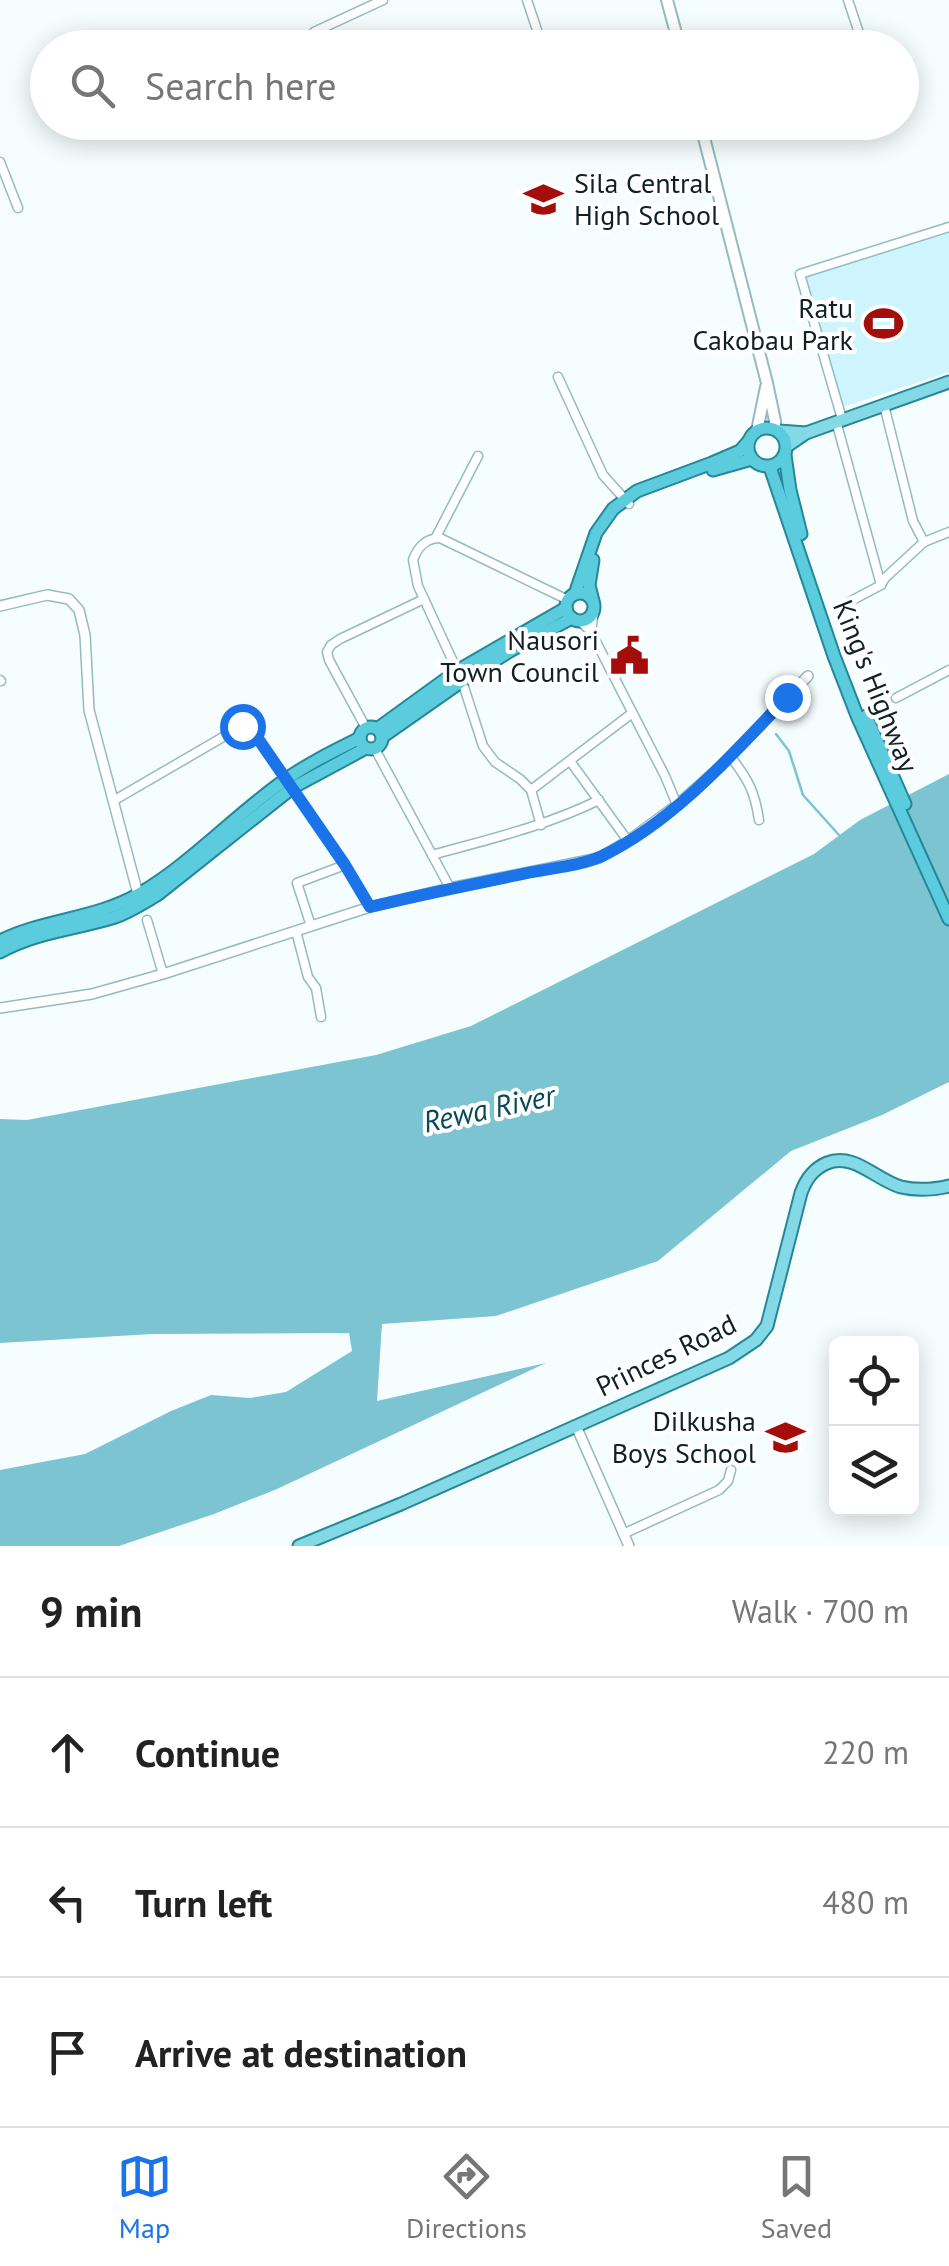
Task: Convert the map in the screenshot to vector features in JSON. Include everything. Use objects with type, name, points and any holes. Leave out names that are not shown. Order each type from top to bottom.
[{"type":"highway","points":[[572,608],[588,619],[594,606],[589,585],[593,560],[608,526],[637,491],[740,451],[757,430],[777,430],[784,438],[786,450],[776,465],[760,466],[752,460],[748,442]]},
{"type":"highway","name":"King's Highway","points":[[786,450],[790,490],[813,577],[883,763],[949,919]]},
{"type":"highway","points":[[572,608],[601,523],[627,502],[657,489],[752,460]]},
{"type":"highway","name":"King's Highway","points":[[770,467],[834,656],[949,901]]},
{"type":"highway","points":[[0,942],[112,907],[138,894],[289,784],[326,768],[460,676],[572,608],[586,594],[594,606]]},
{"type":"highway","points":[[0,952],[142,905],[289,784]]},
{"type":"main road","points":[[667,0],[675,30]]},
{"type":"main road","points":[[705,140],[777,430],[806,432]]},
{"type":"main road","points":[[757,430],[767,382]]},
{"type":"main road","points":[[786,450],[806,432],[949,382]]},
{"type":"main road","name":"Princes Road","points":[[299,1546],[729,1358],[760,1337],[770,1318],[801,1193],[819,1167],[842,1160],[901,1187],[924,1190],[949,1186]]},
{"type":"street","points":[[318,30],[383,0]]},
{"type":"street","points":[[527,0],[536,30]]},
{"type":"street","points":[[858,30],[849,4],[862,0]]},
{"type":"street","points":[[0,162],[18,208]]},
{"type":"street","points":[[881,585],[800,274],[949,227]]},
{"type":"street","points":[[558,377],[604,475],[627,502]]},
{"type":"street","points":[[884,406],[913,521],[924,542]]},
{"type":"street","points":[[478,456],[436,537],[416,552],[413,569],[460,676],[483,746],[495,762],[531,790],[541,825]]},
{"type":"street","points":[[849,602],[881,585],[924,542],[949,532]]},
{"type":"street","points":[[436,537],[572,608],[592,632],[677,806]]},
{"type":"street","points":[[0,606],[47,595],[69,599],[80,610],[89,710],[138,894]]},
{"type":"street","points":[[424,598],[340,639],[327,652],[450,888]]},
{"type":"street","points":[[592,632],[594,606]]},
{"type":"street","points":[[896,698],[949,670]]},
{"type":"street","points":[[2,1006],[92,994],[370,907],[598,858],[677,806],[808,676]]},
{"type":"street","points":[[531,790],[631,714]]},
{"type":"street","points":[[112,802],[242,726],[250,727],[370,907]]},
{"type":"street","points":[[730,756],[754,791],[759,820]]},
{"type":"street","points":[[570,761],[628,841]]},
{"type":"street","points":[[432,855],[541,825],[600,800]]},
{"type":"street","points":[[311,926],[297,882],[345,865]]},
{"type":"street","points":[[146,920],[164,974]]},
{"type":"street","points":[[296,931],[308,976],[316,988],[321,1017]]},
{"type":"street","points":[[576,1426],[628,1546]]},
{"type":"street","points":[[624,1534],[719,1490],[731,1470]]},
{"type":"shaded area","name":"Ratu Cakobau Park","points":[[949,228],[949,372],[843,407],[801,277]]},
{"type":"shaded area","points":[[949,774],[949,1082],[882,1115],[791,1151],[658,1261],[496,1316],[382,1324],[377,1401],[546,1363],[277,1489],[119,1546],[0,1546],[0,1470],[85,1454],[211,1395],[250,1398],[286,1392],[352,1351],[349,1333],[152,1334],[0,1343],[0,1119],[27,1120],[376,1055],[471,1026],[814,854],[860,820]]},
{"type":"waterway","points":[[776,734],[789,751],[803,795],[839,835]]},
{"type":"place","name":"Sila Central High School","points":[[544,199]]},
{"type":"place","name":"Ratu Cakobau Park","points":[[883,324]]},
{"type":"place","name":"Nausori Town Council","points":[[629,656]]},
{"type":"place","name":"Dilkusha Boys School","points":[[786,1437]]},
{"type":"route","points":[[242,726],[250,727],[370,907],[598,858],[677,806],[787,697]]},
{"type":"water label","name":"Rewa River","points":[[489,1109]]}]
